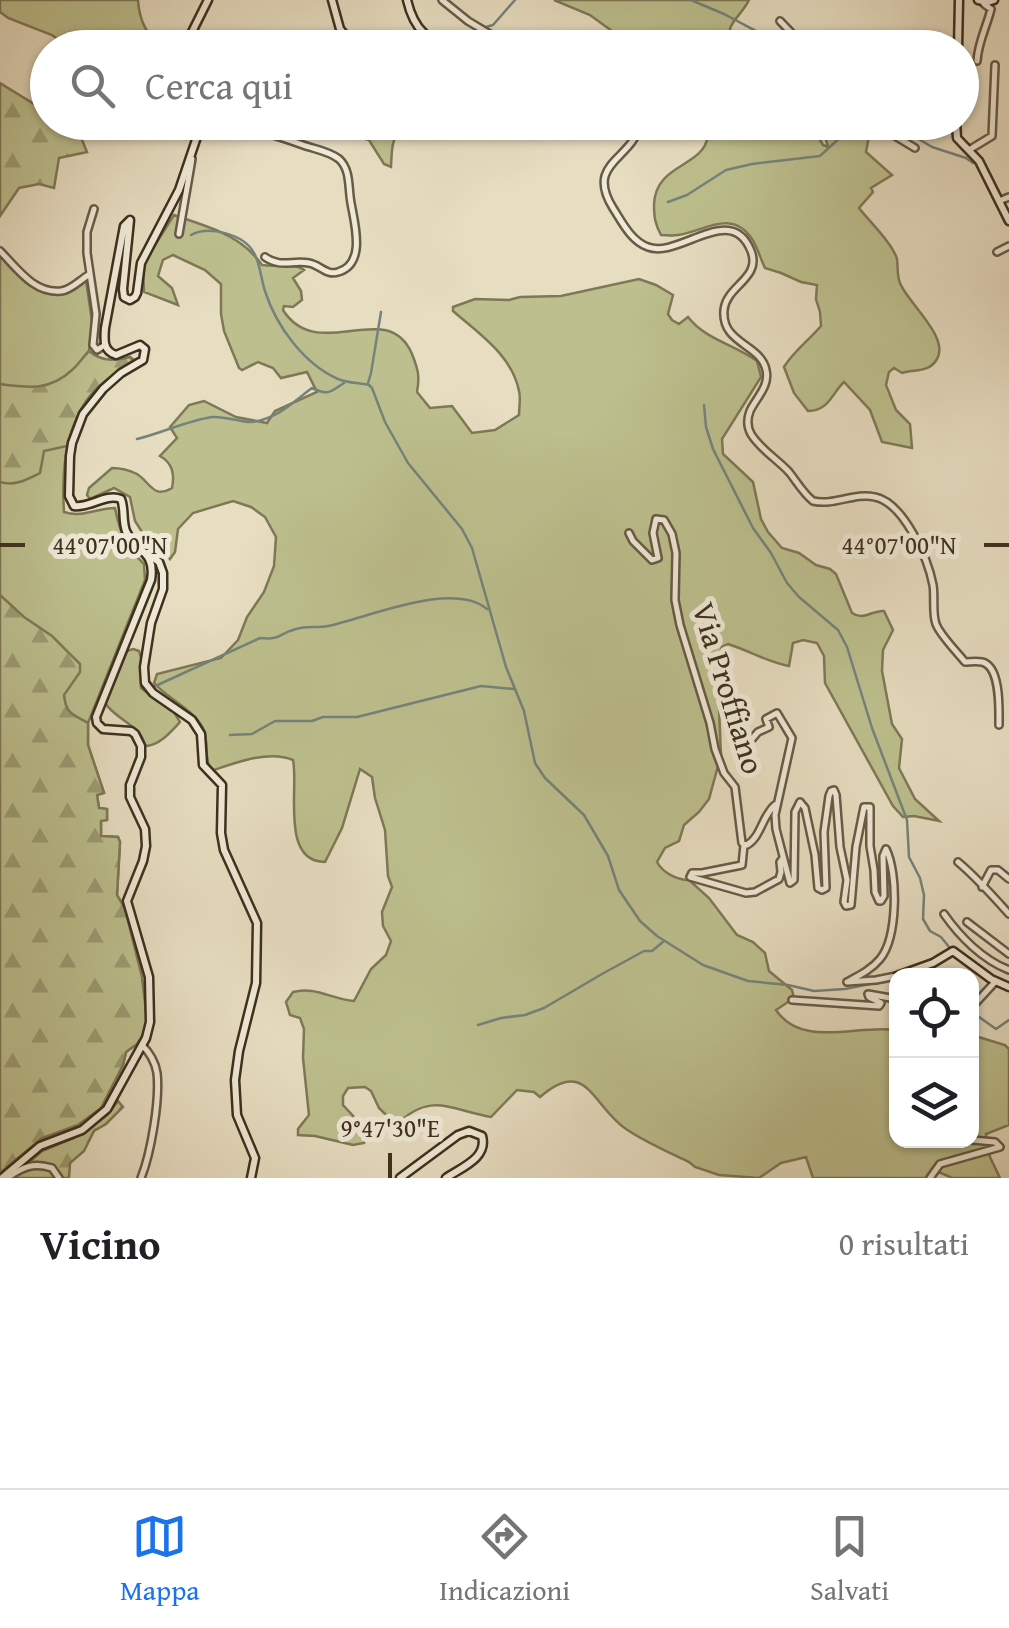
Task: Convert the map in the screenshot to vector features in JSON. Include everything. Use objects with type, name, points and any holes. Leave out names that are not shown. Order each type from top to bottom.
[{"type":"street","points":[[195,30],[208,0]]},
{"type":"street","points":[[332,0],[341,30]]},
{"type":"street","points":[[407,0],[412,18],[421,30]]},
{"type":"street","points":[[442,0],[483,30]]},
{"type":"street","points":[[977,0],[991,9],[979,49]]},
{"type":"street","points":[[959,30],[960,4],[994,0]]},
{"type":"street","points":[[780,21],[789,30]]},
{"type":"street","points":[[969,150],[992,136],[995,66]]},
{"type":"street","points":[[5,1178],[40,1146],[82,1130],[107,1109],[146,1038],[150,1022],[149,977],[127,901],[146,846],[145,829],[130,797],[141,746],[131,730],[103,729],[96,717],[152,580],[153,567],[127,532],[119,497],[80,507],[72,504],[69,496],[72,444],[83,414],[103,389],[145,356],[140,345],[116,355],[105,345],[124,224],[131,221],[124,278],[124,295],[130,300],[136,296],[140,263],[174,202],[196,140]]},
{"type":"street","points":[[265,257],[281,264],[309,263],[331,273],[342,271],[355,251],[357,233],[342,162],[290,140]]},
{"type":"street","points":[[633,140],[610,163],[604,184],[610,203],[631,236],[648,248],[662,249],[722,230],[747,243],[753,256],[746,280],[726,302],[724,312],[733,336],[758,355],[766,368],[766,381],[748,415],[750,432],[813,501],[826,503],[870,496],[881,498],[898,510],[928,568],[937,627],[964,662],[984,662],[994,677],[999,689],[1000,725]]},
{"type":"street","points":[[901,140],[914,148]]},
{"type":"street","points":[[959,140],[978,162],[1009,222]]},
{"type":"street","points":[[178,234],[192,154]]},
{"type":"street","points":[[999,202],[1009,197]]},
{"type":"street","points":[[94,209],[86,232],[96,314],[93,345],[97,350],[105,345]]},
{"type":"street","points":[[996,252],[1009,246]]},
{"type":"street","points":[[0,252],[36,286],[66,290],[90,274]]},
{"type":"street","name":"Via Proffiano","points":[[628,533],[652,560],[658,558],[653,533],[656,518],[664,520],[672,534],[680,625],[706,706],[715,749],[734,786],[744,845],[742,865],[692,872],[690,877],[738,892],[755,892],[779,879],[783,858]]},
{"type":"street","points":[[146,553],[160,562],[164,580],[150,623],[145,683],[192,720],[201,734],[203,765],[222,786],[224,850],[257,923],[254,998],[236,1080],[237,1115],[255,1158],[251,1178]]},
{"type":"street","name":"Via Proffiano","points":[[752,739],[769,727],[765,720],[777,713],[790,733],[792,744],[775,823],[792,884],[795,812],[801,803],[818,888],[826,888],[824,832],[829,796],[834,790],[846,876],[844,902],[850,906],[861,820],[864,807],[870,806],[870,846],[876,899],[880,901],[885,890],[885,850],[889,855],[894,894],[891,936],[878,962],[847,982],[889,978]]},
{"type":"street","name":"Via Proffiano","points":[[744,845],[752,843],[776,806]]},
{"type":"street","points":[[958,862],[1009,914]]},
{"type":"street","points":[[982,887],[991,870],[1009,878]]},
{"type":"street","points":[[944,914],[970,943],[1009,970]]},
{"type":"street","points":[[966,922],[1009,954]]},
{"type":"street","name":"Via Proffiano","points":[[919,968],[953,952],[975,968]]},
{"type":"street","name":"Via Proffiano","points":[[979,971],[1009,987]]},
{"type":"street","points":[[979,999],[995,982]]},
{"type":"street","points":[[792,1000],[878,1006],[881,1003],[868,994],[889,998]]},
{"type":"street","points":[[141,1178],[149,1155],[158,1078],[154,1060],[142,1045]]},
{"type":"street","points":[[400,1178],[458,1134],[473,1131],[484,1138],[482,1153],[446,1178]]},
{"type":"street","points":[[930,1178],[940,1164],[1000,1147],[995,1142],[979,1141]]},
{"type":"street","points":[[5,1178],[33,1164],[52,1168],[59,1178]]},
{"type":"green space","points":[[0,0],[138,0],[146,30],[39,30],[0,12]]},
{"type":"green space","points":[[554,0],[749,0],[730,30],[611,30],[590,15]]},
{"type":"green space","points":[[0,83],[30,102],[30,140],[82,140],[87,152],[59,158],[54,188],[39,184],[19,188],[0,216]]},
{"type":"green space","points":[[369,140],[395,140],[391,167],[384,164]]},
{"type":"green space","points":[[706,140],[820,140],[828,147],[826,140],[868,140],[866,152],[892,175],[871,188],[873,192],[859,208],[895,253],[900,283],[938,341],[937,359],[926,369],[902,373],[894,368],[889,372],[886,385],[896,410],[910,424],[912,448],[882,442],[870,410],[844,382],[825,405],[815,410],[808,411],[794,393],[784,367],[821,326],[817,285],[765,268],[752,239],[735,225],[716,224],[678,235],[661,235],[654,213],[657,191],[671,173]]},
{"type":"green space","points":[[174,215],[233,239],[262,265],[304,270],[293,278],[302,300],[293,307],[284,306],[283,310],[298,325],[314,332],[386,330],[401,338],[416,364],[417,392],[430,408],[452,406],[472,433],[495,430],[519,415],[520,400],[515,378],[502,356],[453,311],[453,307],[475,299],[561,296],[639,279],[673,295],[668,314],[672,320],[679,324],[688,317],[703,331],[757,361],[761,377],[722,439],[723,454],[753,482],[761,519],[782,548],[836,574],[852,613],[860,616],[884,611],[893,630],[883,650],[882,671],[892,724],[902,739],[899,768],[915,799],[939,821],[903,817],[893,806],[825,683],[824,656],[817,643],[793,643],[789,666],[728,644],[722,647],[717,661],[721,755],[709,799],[684,825],[679,841],[665,848],[657,862],[671,875],[689,880],[709,898],[737,935],[765,953],[769,971],[792,990],[794,998],[776,1010],[787,1022],[815,1032],[889,1030],[889,1148],[979,1148],[979,1037],[1005,1045],[1009,1049],[1009,1125],[986,1134],[990,1157],[1000,1178],[952,1178],[939,1172],[932,1178],[813,1178],[806,1157],[781,1163],[759,1178],[719,1175],[695,1167],[633,1134],[588,1089],[568,1081],[540,1097],[534,1092],[517,1090],[491,1117],[431,1106],[420,1108],[396,1125],[379,1108],[371,1091],[365,1087],[348,1088],[343,1105],[368,1132],[364,1143],[353,1145],[298,1135],[309,1115],[304,1029],[300,1018],[290,1015],[286,1002],[293,992],[301,991],[354,1001],[371,969],[386,955],[391,941],[383,926],[382,912],[392,887],[385,830],[372,777],[360,769],[342,828],[325,862],[311,859],[302,850],[294,821],[293,760],[264,757],[210,768],[203,728],[154,683],[157,674],[221,658],[238,640],[274,566],[276,537],[265,517],[233,501],[193,513],[178,529],[175,552],[170,559],[160,545],[144,535],[135,521],[130,497],[114,488],[90,499],[87,495],[89,488],[112,468],[137,474],[156,491],[172,488],[172,469],[160,456],[177,438],[170,427],[189,405],[204,401],[236,417],[267,423],[275,411],[317,392],[307,372],[281,378],[273,368],[258,362],[239,368],[224,331],[221,284],[205,270],[173,255],[163,260],[158,276],[172,288],[178,305],[144,292],[143,269]]},
{"type":"green space","points":[[0,256],[28,284],[45,293],[64,294],[86,280],[92,321],[89,351],[104,359],[133,359],[95,390],[83,407],[68,445],[63,489],[64,512],[77,514],[115,508],[124,539],[144,564],[145,580],[88,723],[88,745],[104,793],[97,795],[99,808],[107,809],[107,820],[101,821],[101,836],[118,837],[120,842],[117,895],[136,949],[147,1020],[137,1044],[126,1052],[101,1108],[78,1125],[42,1138],[0,1173]]},
{"type":"green space","points":[[89,351],[104,359],[130,357],[133,361],[90,396],[77,417],[67,446],[44,451],[40,473],[16,483],[0,482],[0,384],[47,385],[64,377]]},
{"type":"green space","points":[[0,595],[80,664],[80,672],[64,695],[65,701],[71,713],[88,723],[88,745],[104,793],[97,795],[99,808],[107,809],[107,820],[101,821],[101,836],[118,837],[120,842],[117,895],[125,909],[142,977],[147,1020],[145,1032],[126,1052],[101,1108],[78,1125],[42,1138],[0,1173]]},
{"type":"green space","points":[[127,651],[139,651],[141,658],[141,688],[174,712],[180,722],[164,738],[145,746],[139,733],[105,703]]},
{"type":"green space","points":[[118,1101],[123,1107],[94,1131],[84,1151],[70,1163],[69,1178],[11,1178],[42,1151],[92,1126]]},
{"type":"waterway","points":[[486,27],[493,25],[515,0]]},
{"type":"waterway","points":[[691,0],[754,30]]},
{"type":"waterway","points":[[668,202],[687,195],[726,170],[820,156],[837,140]]},
{"type":"waterway","points":[[920,140],[973,163]]},
{"type":"waterway","points":[[191,235],[216,231],[249,246],[258,261],[270,304],[303,354],[342,380],[372,388],[408,463],[462,529],[472,548],[506,667],[524,711],[535,763],[545,778],[584,815],[608,856],[619,890],[640,921],[703,965],[748,981],[814,991],[889,980]]},
{"type":"waterway","points":[[368,383],[381,312]]},
{"type":"waterway","points":[[137,439],[212,417],[260,421],[284,410],[312,388],[329,392],[344,383]]},
{"type":"waterway","points":[[704,405],[713,449],[753,528],[787,583],[838,630],[847,647],[907,820],[909,857],[924,895],[923,919],[930,931],[949,947]]},
{"type":"waterway","points":[[151,688],[260,638],[300,628],[328,626],[432,600],[472,601],[487,609]]},
{"type":"waterway","points":[[230,735],[252,734],[275,721],[357,717],[481,686],[514,689]]},
{"type":"waterway","points":[[478,1025],[544,1008],[664,941]]},
{"type":"waterway","points":[[962,962],[984,978]]},
{"type":"waterway","points":[[979,1017],[996,1029],[1009,1020]]}]
